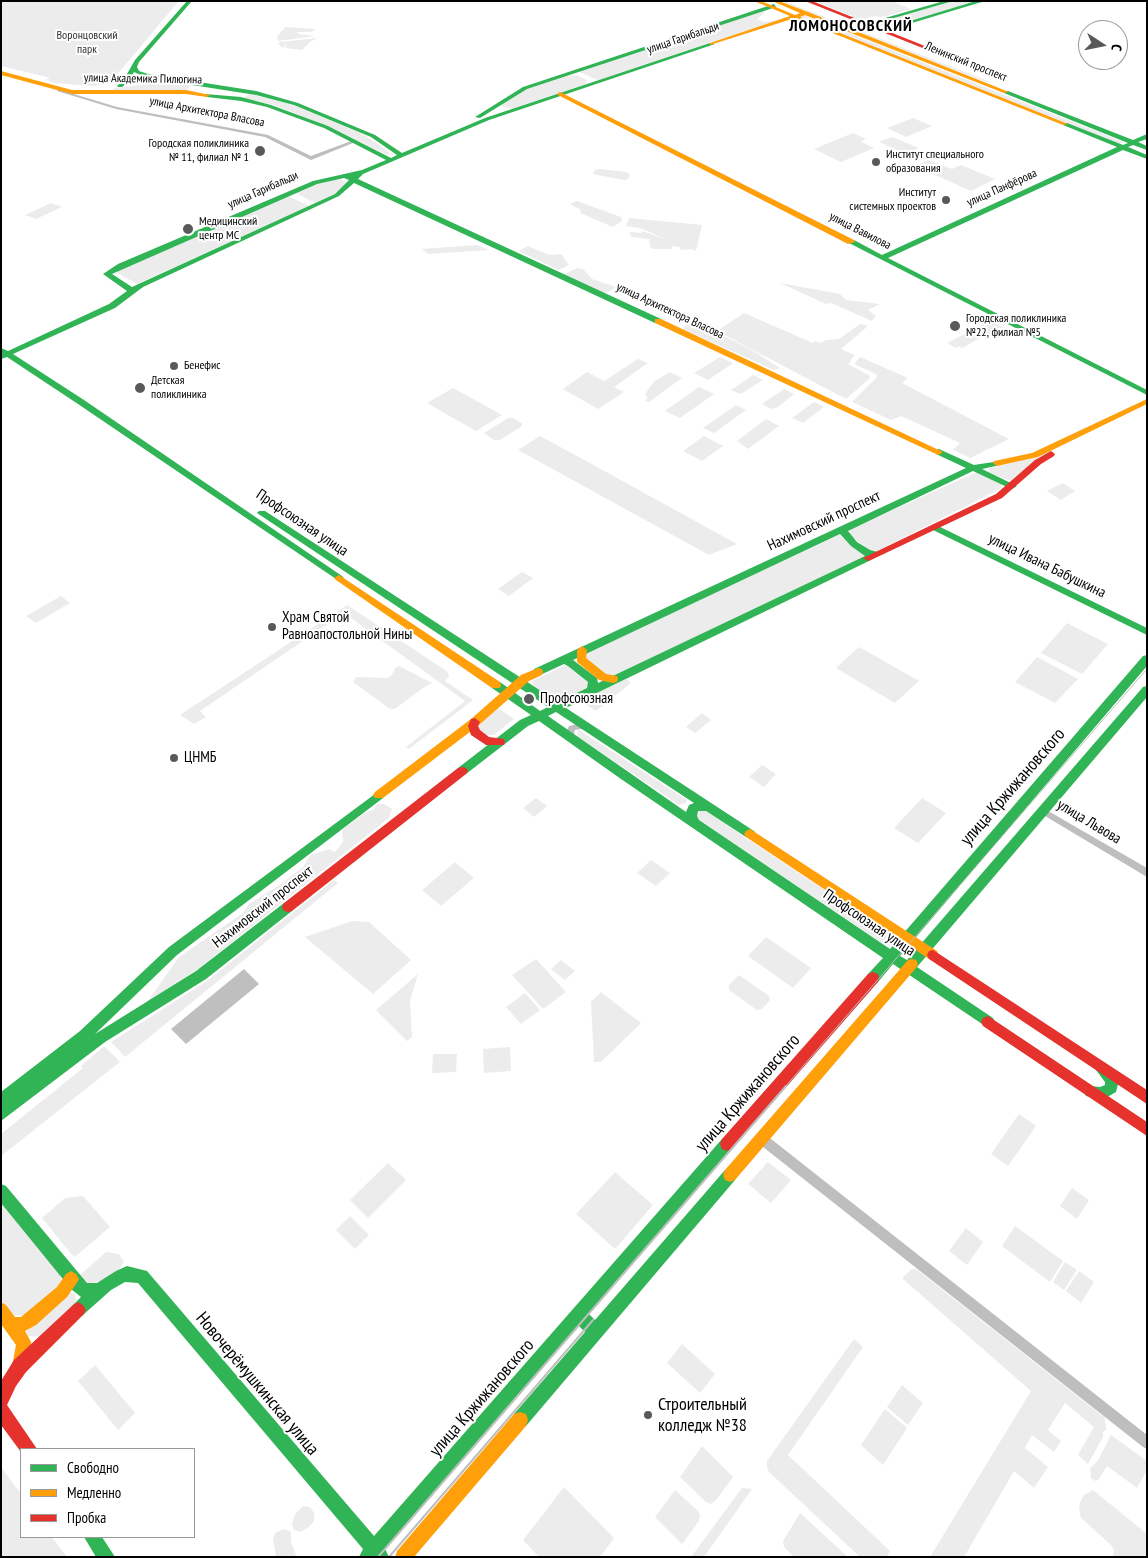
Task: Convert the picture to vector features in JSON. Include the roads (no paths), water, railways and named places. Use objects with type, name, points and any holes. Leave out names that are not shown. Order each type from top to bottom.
[{"type":"street","name":"улица Академика Пилюгина","points":[[120,86],[124,84],[134,67],[190,1]]},
{"type":"street","points":[[807,1],[866,24],[878,33],[1002,78]]},
{"type":"street","points":[[851,26],[866,24],[951,1]]},
{"type":"street","points":[[878,33],[983,1]]},
{"type":"street","points":[[772,4],[790,17],[1147,157]]},
{"type":"street","name":"Ленинский проспект","points":[[772,4],[878,33],[1142,142]]},
{"type":"street","name":"Ленинский проспект","points":[[772,4],[806,13],[1142,142]]},
{"type":"street","name":"улица Гарибальди","points":[[459,129],[525,88],[772,4]]},
{"type":"street","name":"улица Гарибальди","points":[[131,290],[107,274],[121,266],[317,181],[346,180],[459,129],[511,110],[806,13]]},
{"type":"street","name":"улица Академика Пилюгина","points":[[134,67],[137,72],[147,76],[262,94],[308,108],[373,136],[401,155]]},
{"type":"street","points":[[572,72],[591,81],[589,84]]},
{"type":"street","points":[[128,77],[133,74],[147,76]]},
{"type":"street","points":[[5,76],[47,86]]},
{"type":"street","name":"улица Академика Пилюгина","points":[[47,86],[81,95],[120,86],[180,81]]},
{"type":"street","points":[[191,92],[205,90],[207,87],[205,84]]},
{"type":"street","name":"улица Академика Пилюгина","points":[[47,86],[103,90],[191,92],[233,97],[269,106],[326,127],[390,160]]},
{"type":"street","name":"улица Вавилова","points":[[562,93],[1115,375],[1146,395]]},
{"type":"street","name":"улица Архитектора Власова","points":[[81,95],[130,111],[266,136],[311,158],[356,141]]},
{"type":"street","points":[[501,102],[499,105],[501,108],[511,110]]},
{"type":"street","name":"улица Панфёрова","points":[[884,257],[1122,148],[1142,142]]},
{"type":"street","points":[[337,196],[346,180]]},
{"type":"street","name":"улица Архитектора Власова","points":[[346,180],[367,186],[973,468],[996,476],[1012,486]]},
{"type":"street","points":[[7,353],[112,306],[131,290],[358,186],[367,186]]},
{"type":"street","points":[[294,191],[294,195],[315,206]]},
{"type":"street","name":"Профсоюзная улица","points":[[1,339],[7,353],[1147,1130]]},
{"type":"street","name":"Профсоюзная улица","points":[[7,353],[327,557],[712,808],[1147,1098]]},
{"type":"street","name":"улица Вавилова","points":[[1115,375],[1143,395],[1146,395]]},
{"type":"street","points":[[556,707],[999,496],[1047,457],[1146,395]]},
{"type":"street","name":"Нахимовский проспект","points":[[1,1100],[85,1035],[173,951],[475,722],[520,683],[582,650],[973,468],[1035,455],[1146,395]]},
{"type":"street","name":"улица Ивана Бабушкина","points":[[934,527],[1147,632]]},
{"type":"street","points":[[842,529],[844,534],[854,544],[867,553],[875,554]]},
{"type":"street","points":[[582,650],[581,659],[603,677],[613,679]]},
{"type":"street","name":"улица Кржижановского","points":[[374,1554],[578,1314],[891,957],[1147,659]]},
{"type":"street","points":[[562,660],[572,663],[593,681],[592,689]]},
{"type":"street","points":[[480,674],[492,674],[494,671],[492,665]]},
{"type":"street","points":[[404,1557],[1147,690]]},
{"type":"street","name":"Нахимовский проспект","points":[[1,1115],[117,1028],[201,975],[524,723],[556,707]]},
{"type":"street","points":[[475,722],[473,726],[475,732],[486,741],[500,742]]},
{"type":"street","points":[[574,741],[570,734],[572,728],[581,726],[589,728]]},
{"type":"street","points":[[670,806],[678,808],[687,807],[691,801],[689,794]]},
{"type":"street","points":[[695,823],[690,816],[693,808],[700,805],[712,808]]},
{"type":"street","name":"улица Львова","points":[[1043,811],[1147,873]]},
{"type":"street","points":[[105,1016],[103,1021],[106,1028],[117,1028]]},
{"type":"street","points":[[1089,1091],[1102,1094],[1109,1091],[1112,1080],[1104,1070]]},
{"type":"street","points":[[762,1139],[1147,1443]]},
{"type":"street","points":[[1,1191],[71,1279],[83,1290],[92,1292],[102,1289]]},
{"type":"street","name":"Новочерёмушкинская улица","points":[[1,1400],[10,1380],[20,1366],[102,1289],[127,1274],[142,1276],[374,1554]]},
{"type":"street","points":[[13,1325],[22,1325],[31,1320],[62,1292],[71,1279]]},
{"type":"street","name":"Новочерёмушкинская улица","points":[[1,1310],[23,1342],[24,1349],[20,1366]]},
{"type":"street","points":[[578,1314],[596,1332]]},
{"type":"street","points":[[1,1411],[28,1448]]},
{"type":"street","points":[[93,1538],[107,1557]]},
{"type":"tram line","points":[[785,1087],[1147,669]]},
{"type":"tram line","points":[[378,1557],[786,1086]]},
{"type":"tram line","points":[[389,1557],[593,1320]]},
{"type":"place","name":"Городская поликлиника № 11, филиал № 1","points":[[260,151]]},
{"type":"place","name":"Институт специального образования","points":[[876,162]]},
{"type":"place","name":"Институт системных проектов","points":[[946,200]]},
{"type":"place","name":"Медицинский центр МС","points":[[188,229]]},
{"type":"place","name":"Городская поликлиника №22, филиал №5","points":[[955,326]]},
{"type":"place","name":"Бенефис","points":[[174,366]]},
{"type":"place","name":"Детская поликлиника","points":[[140,388]]},
{"type":"place","name":"Храм Святой Равноапостольной Нины","points":[[272,627]]},
{"type":"place","name":"Профсоюзная","points":[[529,699]]},
{"type":"place","name":"ЦНМБ","points":[[174,758]]},
{"type":"place","name":"Строительный колледж №38","points":[[648,1415]]},
{"type":"district","name":"ЛОМОНОСОВСКИЙ","points":[[851,26]]},
{"type":"park label","name":"Воронцовский парк","points":[[87,43]]}]
